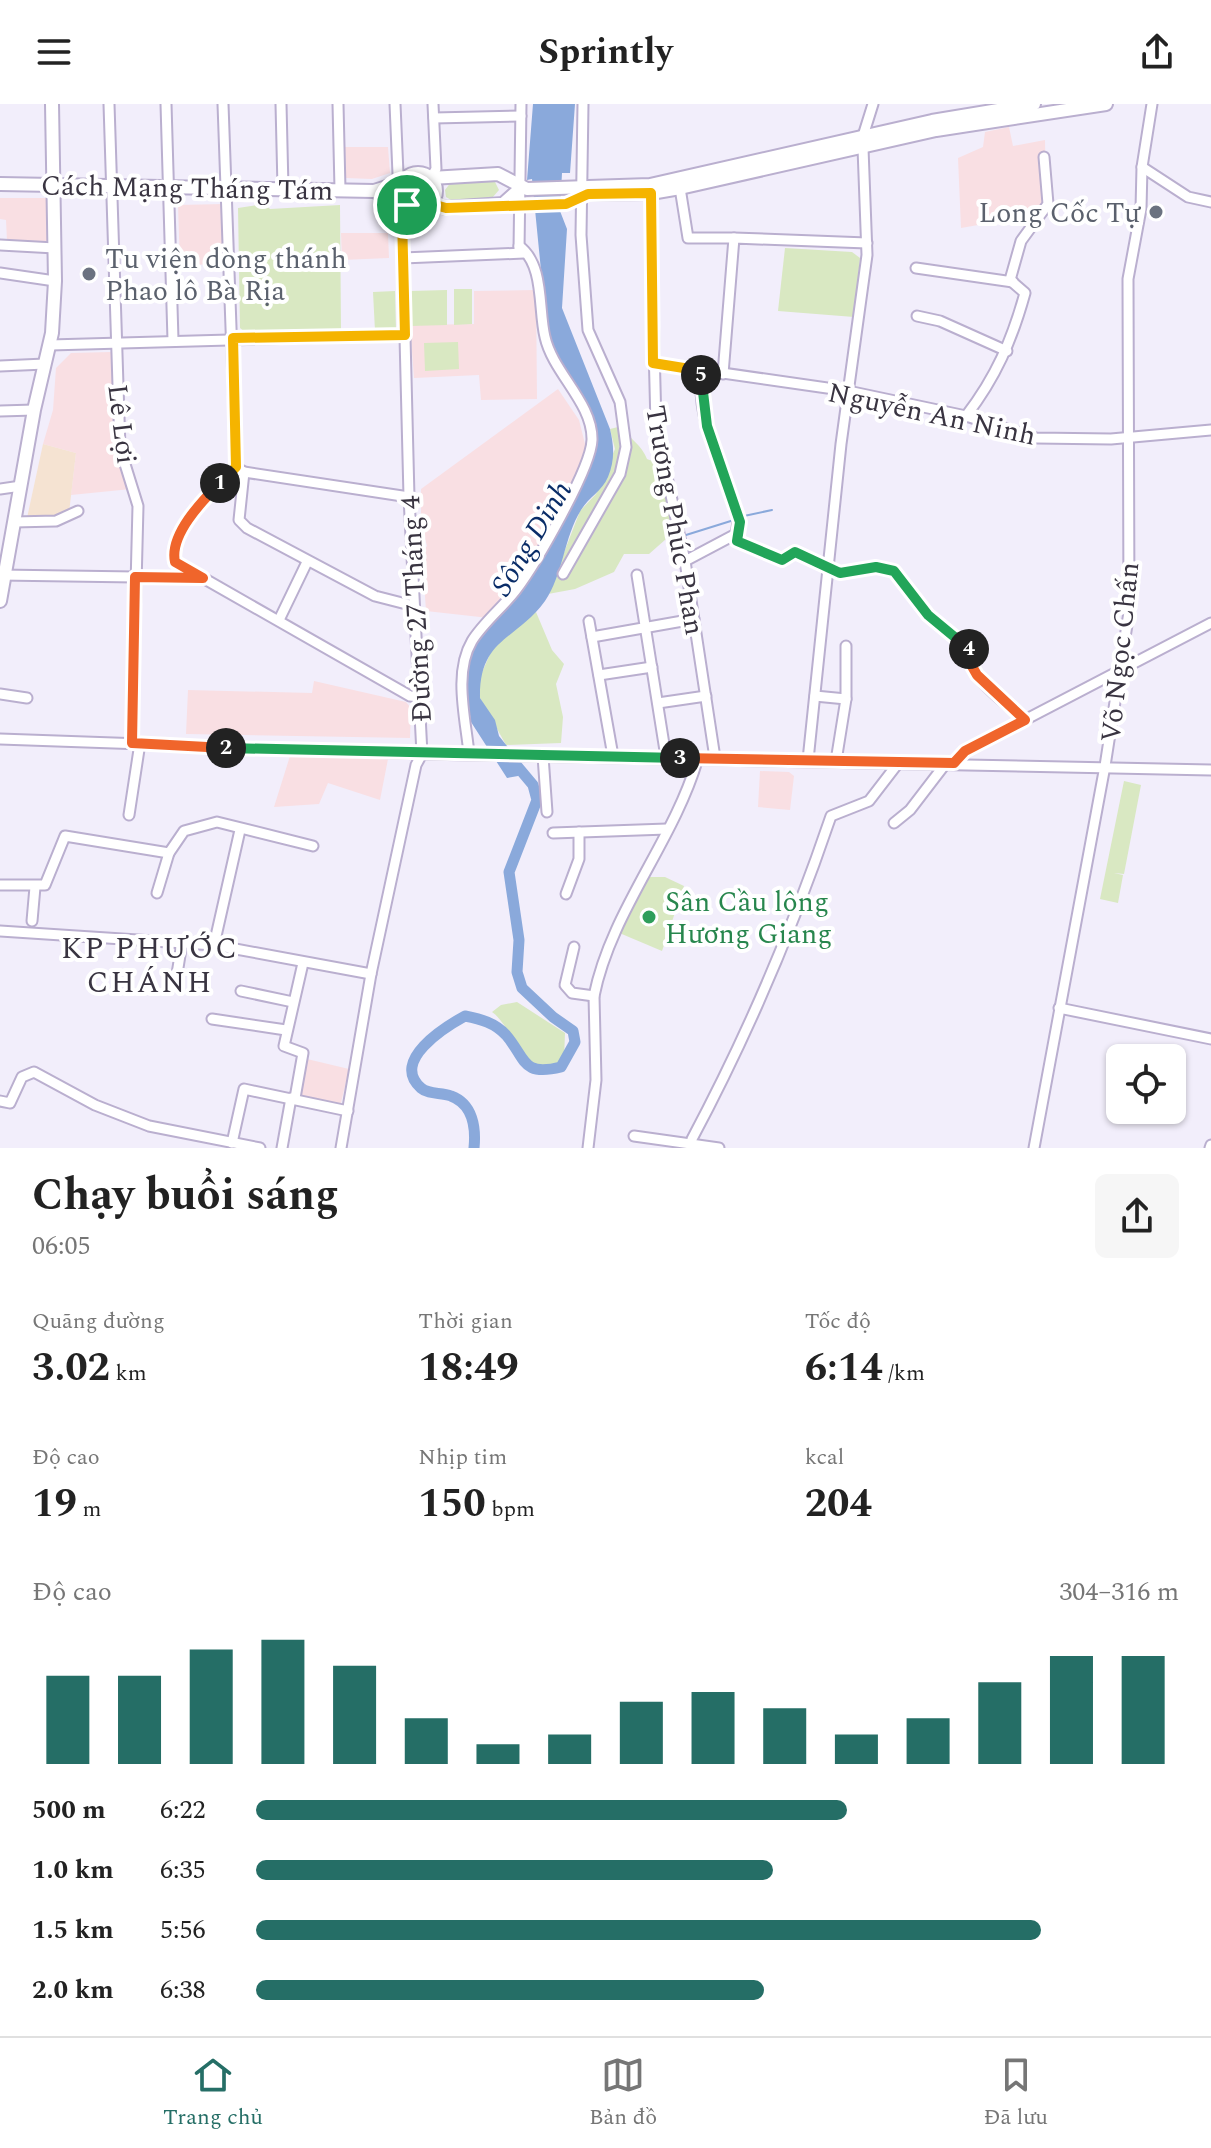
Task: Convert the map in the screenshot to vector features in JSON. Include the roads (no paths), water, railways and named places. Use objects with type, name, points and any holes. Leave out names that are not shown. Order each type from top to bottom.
[{"type":"main road","points":[[0,601],[2,575],[34,410],[50,345],[55,281],[52,104]]},
{"type":"main road","points":[[650,189],[1034,104]]},
{"type":"main road","points":[[524,188],[503,204],[446,208],[432,204],[417,209],[406,204],[400,193],[403,180],[415,173],[431,178],[498,174],[524,188],[579,193],[680,188],[863,142],[1106,104]]},
{"type":"main road","points":[[431,178],[437,188],[432,204]]},
{"type":"main road","name":"Cách Mạng Tháng Tám","points":[[374,191],[403,180]]},
{"type":"main road","name":"Cách Mạng Tháng Tám","points":[[0,184],[227,191],[340,189],[374,191],[406,204]]},
{"type":"street","name":"Lê Lợi","points":[[109,104],[120,448],[138,506],[135,577],[136,743],[129,815]]},
{"type":"street","points":[[166,104],[173,340]]},
{"type":"street","points":[[223,104],[240,470],[239,520],[247,528],[307,562],[375,596],[414,606]]},
{"type":"street","points":[[281,104],[283,188]]},
{"type":"street","points":[[338,104],[340,189]]},
{"type":"street","points":[[395,104],[398,174],[403,180]]},
{"type":"street","points":[[431,178],[436,169],[433,104]]},
{"type":"street","points":[[467,754],[462,676],[472,641],[531,568],[579,483],[592,437],[589,419],[554,365],[545,337],[536,269],[522,250],[524,188],[521,104]]},
{"type":"street","points":[[563,574],[620,474],[626,447],[620,402],[588,330],[579,193],[583,104]]},
{"type":"street","points":[[808,760],[867,243],[863,142],[873,104]]},
{"type":"street","name":"Võ Ngọc Chấn","points":[[1034,1148],[1105,766],[1128,621],[1128,279],[1141,209],[1142,167],[1152,104]]},
{"type":"street","points":[[434,118],[521,116]]},
{"type":"street","points":[[966,416],[992,383],[1007,351],[1025,293],[1010,280],[1021,241],[1048,204],[1044,157]]},
{"type":"street","points":[[1142,167],[1188,197],[1211,202]]},
{"type":"street","points":[[680,188],[688,238],[867,243]]},
{"type":"street","name":"Trương Phúc Phan","points":[[650,189],[656,425],[685,561],[715,758]]},
{"type":"street","points":[[503,204],[523,207],[566,204],[579,193]]},
{"type":"street","name":"Đường 27 Tháng 4","points":[[341,1148],[371,974],[416,765],[422,754],[409,497],[402,217],[406,204]]},
{"type":"street","points":[[723,374],[734,238]]},
{"type":"street","points":[[0,245],[55,248]]},
{"type":"street","points":[[403,258],[522,250]]},
{"type":"street","points":[[916,268],[1013,282]]},
{"type":"street","points":[[0,273],[55,281]]},
{"type":"street","points":[[917,316],[940,321],[1007,351]]},
{"type":"street","points":[[50,345],[405,335]]},
{"type":"street","name":"Nguyễn An Ninh","points":[[653,363],[848,391],[966,416],[1036,438],[1127,437],[1211,430]]},
{"type":"street","points":[[0,366],[45,364]]},
{"type":"street","points":[[685,561],[736,534],[740,522],[707,426],[700,385],[702,371]]},
{"type":"street","points":[[0,411],[34,410]]},
{"type":"street","points":[[409,497],[240,470],[200,504],[178,542],[175,562],[410,696],[420,697]]},
{"type":"street","points":[[0,489],[21,486]]},
{"type":"street","points":[[14,522],[56,521],[78,511]]},
{"type":"street","points":[[736,534],[742,544],[782,560],[795,552],[828,568],[848,573],[882,567],[900,575],[928,615],[971,650],[969,661],[977,675],[1025,720]]},
{"type":"street","points":[[279,620],[307,562]]},
{"type":"street","points":[[2,575],[203,578]]},
{"type":"street","points":[[637,575],[666,757]]},
{"type":"street","points":[[592,637],[694,619]]},
{"type":"street","points":[[589,621],[613,756]]},
{"type":"street","points":[[894,823],[965,751],[1211,623]]},
{"type":"street","points":[[836,761],[846,699],[846,646]]},
{"type":"street","points":[[599,675],[652,667]]},
{"type":"street","points":[[0,694],[27,698]]},
{"type":"street","points":[[658,703],[706,696]]},
{"type":"street","points":[[815,696],[846,699]]},
{"type":"street","points":[[0,739],[422,754],[1211,770]]},
{"type":"street","points":[[542,756],[547,812]]},
{"type":"street","points":[[588,1148],[596,1080],[594,996],[625,914],[698,758]]},
{"type":"street","points":[[698,1144],[800,907],[831,816],[869,801],[899,762]]},
{"type":"street","points":[[157,893],[169,853],[179,836],[196,825],[217,822],[313,846]]},
{"type":"street","points":[[553,833],[667,829]]},
{"type":"street","points":[[214,945],[240,830]]},
{"type":"street","points":[[566,894],[579,859],[579,832]]},
{"type":"street","points":[[0,885],[45,885],[65,836],[169,853]]},
{"type":"street","points":[[32,921],[35,887]]},
{"type":"street","points":[[0,931],[214,945],[371,974]]},
{"type":"street","points":[[176,980],[182,943]]},
{"type":"street","points":[[574,947],[565,986],[572,993],[594,996]]},
{"type":"street","points":[[282,1148],[303,1053],[284,1046],[303,963]]},
{"type":"street","points":[[241,991],[293,1002]]},
{"type":"street","points":[[1059,1008],[1211,1039]]},
{"type":"street","points":[[212,1019],[286,1030]]},
{"type":"street","points":[[0,1101],[10,1103],[22,1077],[34,1072],[95,1105],[140,1123],[260,1148]]},
{"type":"street","points":[[232,1143],[244,1089],[348,1111]]},
{"type":"street","points":[[634,1136],[654,1143],[719,1148]]},
{"type":"water","name":"Sông Dinh","points":[[533,104],[575,104],[570,173],[562,173],[560,211],[567,229],[562,308],[610,429],[613,453],[605,482],[584,505],[575,521],[551,591],[534,614],[492,651],[481,678],[480,698],[495,720],[499,736],[522,765],[518,776],[507,778],[471,722],[465,678],[475,643],[584,481],[594,454],[595,440],[553,351],[545,311],[532,179],[527,180]]},
{"type":"waterway","points":[[744,516],[772,510]]},
{"type":"waterway","points":[[686,535],[734,520]]},
{"type":"waterway","name":"Sông Dinh","points":[[474,1148],[472,1118],[464,1105],[451,1096],[424,1090],[413,1078],[412,1067],[424,1046],[465,1016],[497,1027],[526,1063],[538,1069],[561,1067],[575,1042],[573,1031],[522,988],[517,972],[519,940],[509,872],[537,800],[533,785],[512,760]]},
{"type":"place","name":"Long Cốc Tự","points":[[1156,212]]},
{"type":"place","name":"Tu viện dòng thánh Phao lô Bà Rịa","points":[[89,274]]},
{"type":"place","name":"Sân Cầu lông Hương Giang","points":[[649,917]]},
{"type":"district","name":"KP PHƯỚC CHÁNH","points":[[150,965]]}]
